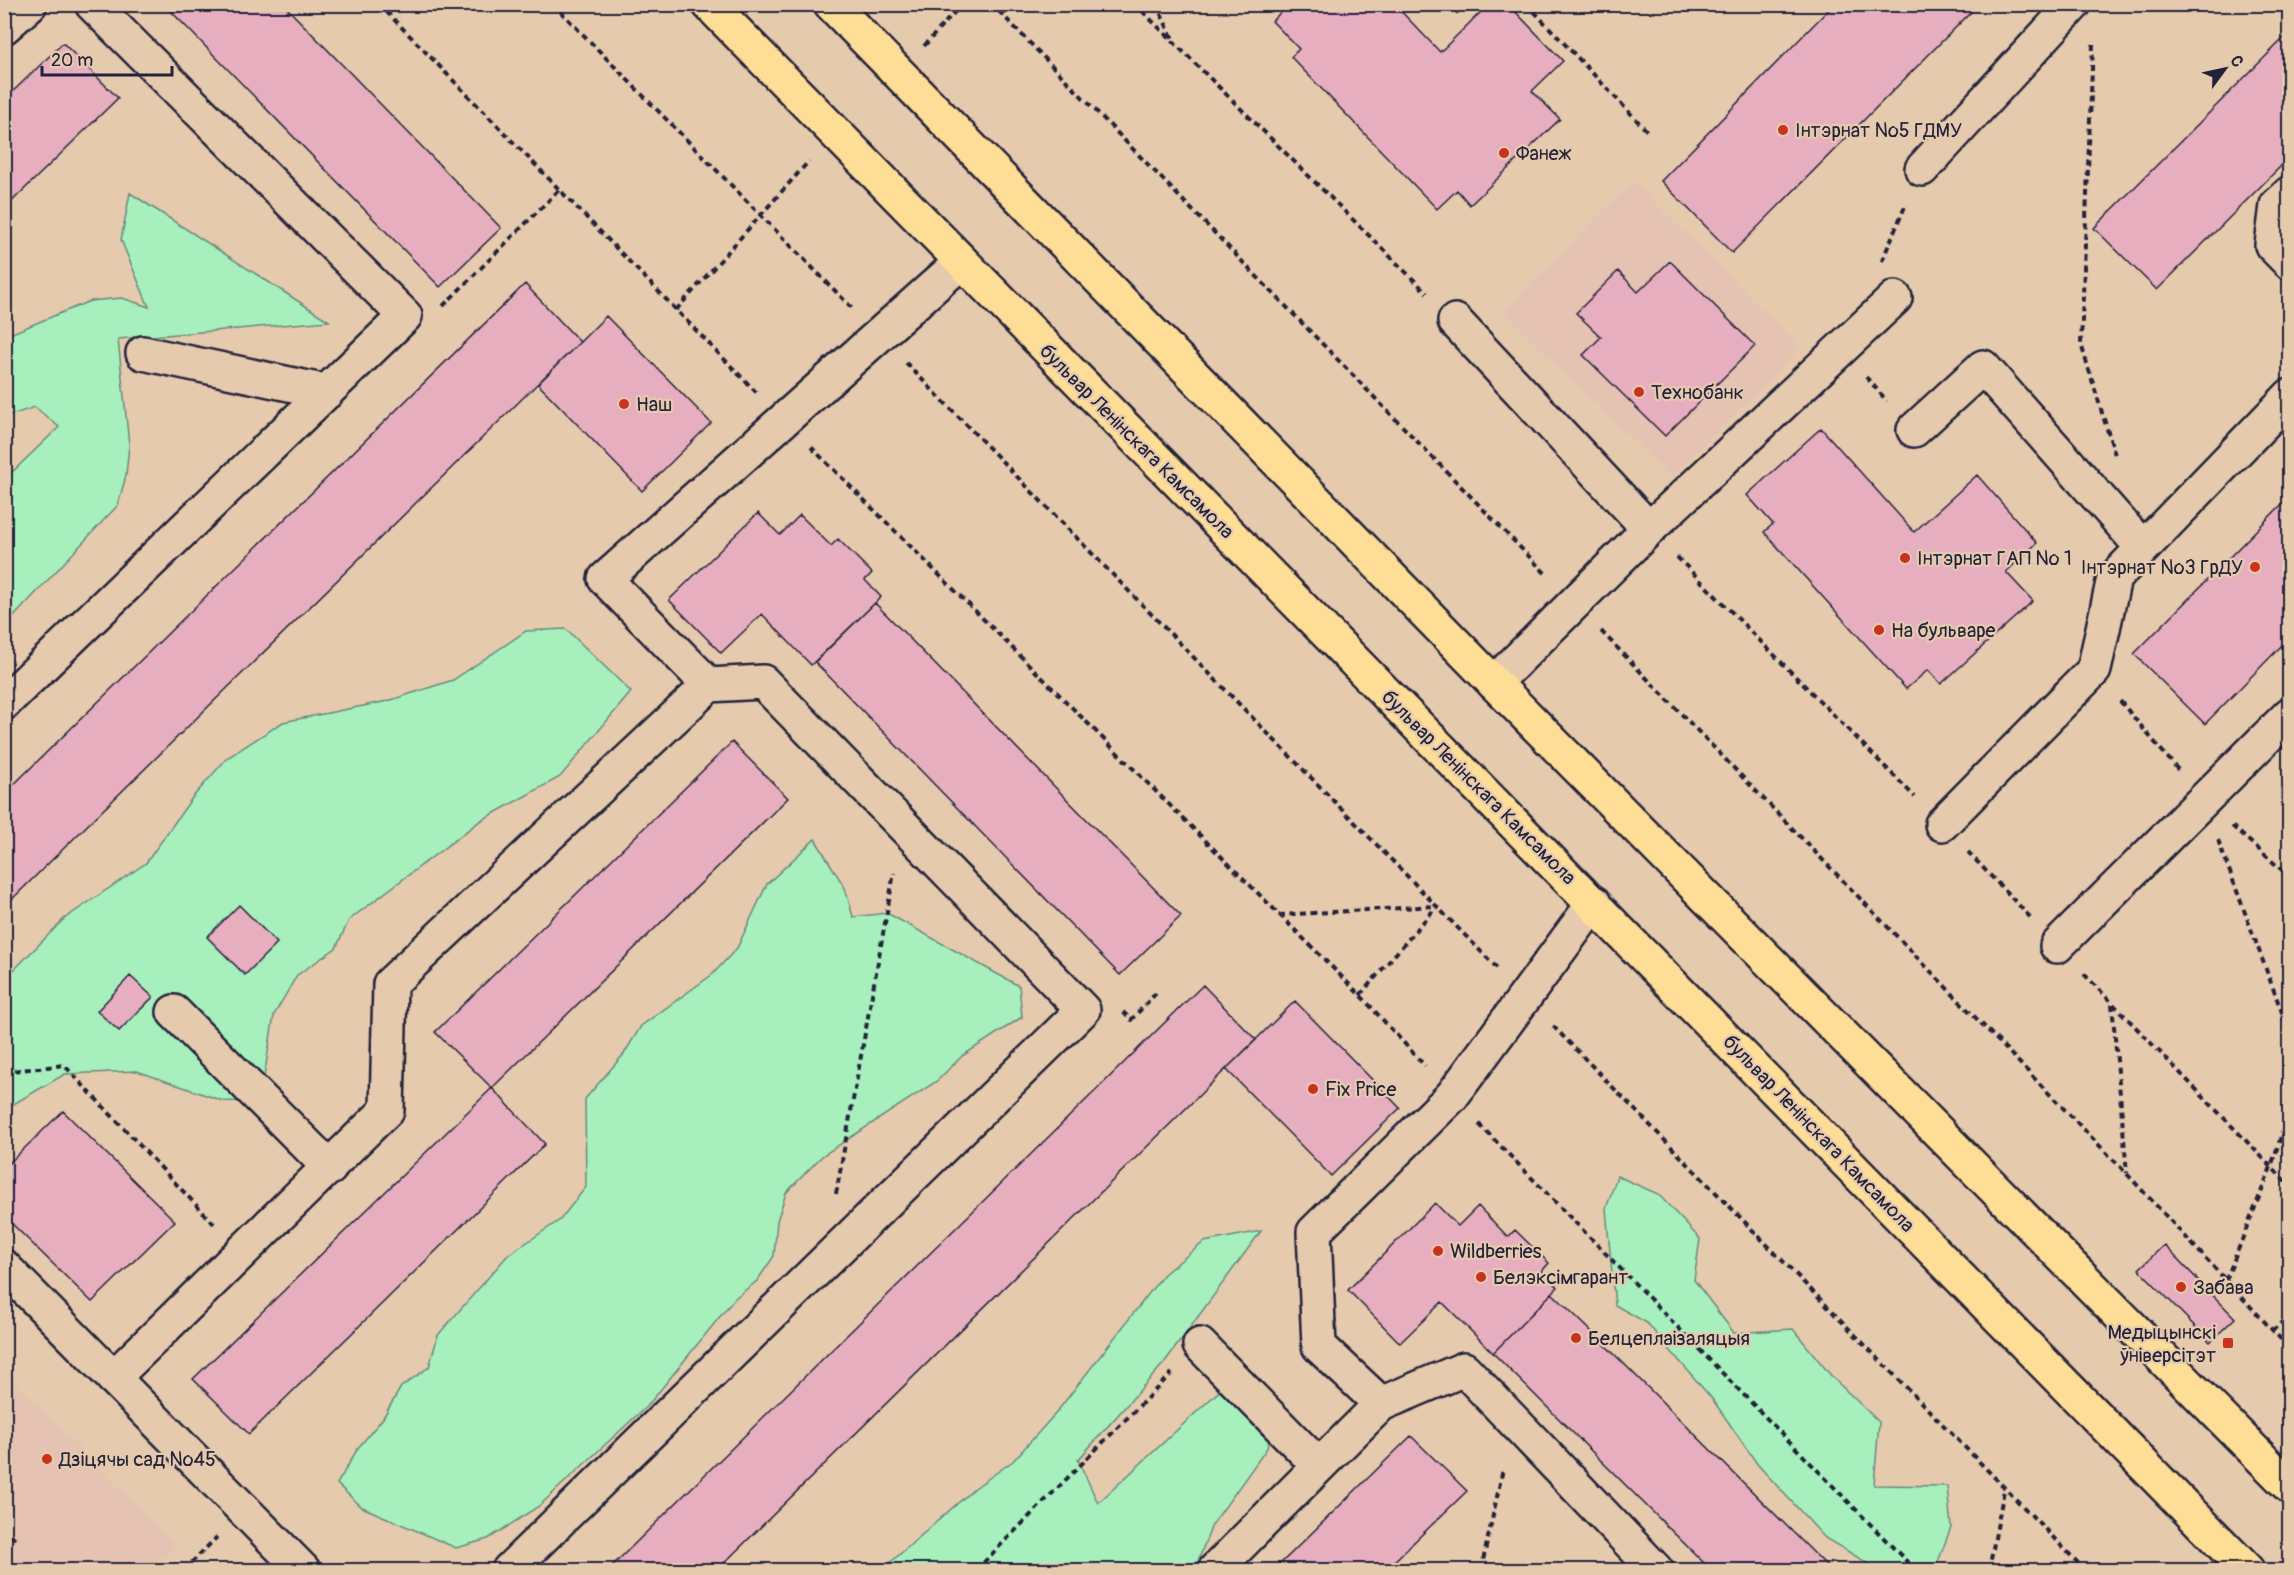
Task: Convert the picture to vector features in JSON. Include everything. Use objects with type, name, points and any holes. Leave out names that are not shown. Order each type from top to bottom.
[{"type":"main road","name":"бульвар Ленінскага Камсамола","points":[[709,4],[960,263],[1594,903],[2247,1570]]},
{"type":"main road","points":[[831,4],[1494,683],[2289,1487]]},
{"type":"lane","points":[[4,27],[30,4]]},
{"type":"lane","points":[[4,703],[405,316],[92,4]]},
{"type":"lane","points":[[1922,169],[2074,4]]},
{"type":"lane","points":[[2289,193],[2277,205],[2272,245],[2289,263]]},
{"type":"lane","points":[[709,685],[605,579],[880,337],[960,263]]},
{"type":"lane","points":[[1494,683],[1649,529],[1895,298]]},
{"type":"lane","points":[[1455,321],[1649,529]]},
{"type":"lane","points":[[143,353],[327,392]]},
{"type":"lane","points":[[1914,430],[1983,367],[2143,548]]},
{"type":"lane","points":[[1942,824],[2094,670],[2114,578],[2289,396]]},
{"type":"lane","points":[[113,1378],[387,1110],[390,984],[709,685],[763,682],[1083,1010],[509,1570]]},
{"type":"lane","points":[[2057,946],[2289,714]]},
{"type":"lane","points":[[1381,1404],[1319,1346],[1314,1232],[1452,1096],[1594,903]]},
{"type":"lane","points":[[174,1012],[330,1168]]},
{"type":"lane","points":[[4,1267],[303,1570]]},
{"type":"lane","points":[[1200,1345],[1319,1466]]},
{"type":"lane","points":[[1215,1570],[1381,1404],[1464,1369],[1656,1570]]},
{"type":"path","points":[[379,4],[784,420],[1360,996],[1452,1096],[1915,1570]]},
{"type":"path","points":[[552,4],[2085,1570]]},
{"type":"path","points":[[921,49],[962,4]]},
{"type":"path","points":[[992,4],[2127,1174],[2289,1349]]},
{"type":"path","points":[[1135,4],[1455,321]]},
{"type":"path","points":[[1156,4],[1176,45]]},
{"type":"path","points":[[1449,4],[1457,12],[1464,4]]},
{"type":"path","points":[[1527,4],[1648,132]]},
{"type":"path","points":[[2093,40],[2082,344],[2116,457]]},
{"type":"path","points":[[676,310],[812,157]]},
{"type":"path","points":[[1895,298],[1881,259],[1922,169]]},
{"type":"path","points":[[405,316],[431,318],[560,190]]},
{"type":"path","points":[[1840,350],[1914,430]]},
{"type":"path","points":[[1649,529],[1942,824],[2289,1186]]},
{"type":"path","points":[[2094,670],[2203,800],[2289,877]]},
{"type":"path","points":[[2203,800],[2289,1034]]},
{"type":"path","points":[[834,1206],[902,825]]},
{"type":"path","points":[[1279,915],[1437,906]]},
{"type":"path","points":[[1360,996],[1437,906]]},
{"type":"path","points":[[1117,1006],[1131,1020],[1158,991]]},
{"type":"path","points":[[2112,1003],[2127,1174]]},
{"type":"path","points":[[4,1072],[64,1065],[241,1252]]},
{"type":"path","points":[[2226,1280],[2271,1167],[2289,1109]]},
{"type":"path","points":[[2272,1331],[2289,1315]]},
{"type":"path","points":[[976,1570],[1200,1345]]},
{"type":"path","points":[[1481,1570],[1514,1421]]},
{"type":"path","points":[[1989,1570],[2004,1489]]},
{"type":"path","points":[[4,1527],[16,1540]]},
{"type":"shaded area","points":[[1633,181],[1801,348],[1671,478],[1503,311]]},
{"type":"shaded area","name":"Дзіцячы сад №45","points":[[5,1372],[176,1546],[151,1570],[5,1570]]},
{"type":"green space","points":[[130,193],[329,321],[118,339],[129,445],[126,475],[118,505],[5,626],[5,479],[59,427],[35,407],[5,417],[5,336],[90,301],[122,298],[149,307],[121,240]]},
{"type":"green space","points":[[566,629],[631,692],[560,777],[480,821],[349,920],[336,948],[297,975],[274,1015],[260,1102],[223,1101],[137,1071],[65,1074],[5,1109],[5,979],[64,919],[146,863],[192,798],[227,758],[283,722],[388,701],[453,680],[526,631]]},
{"type":"green space","points":[[815,839],[845,888],[853,917],[887,913],[1019,986],[1022,1017],[962,1056],[937,1081],[822,1156],[786,1193],[777,1221],[774,1256],[757,1281],[735,1298],[649,1404],[539,1506],[488,1539],[456,1548],[362,1507],[337,1484],[358,1448],[383,1418],[401,1387],[429,1367],[438,1335],[508,1255],[560,1220],[586,1187],[585,1099],[624,1054],[641,1026],[713,974],[737,948],[767,884]]},
{"type":"green space","points":[[1617,1176],[1658,1194],[1700,1239],[1694,1280],[1734,1333],[1793,1329],[1833,1378],[1879,1422],[1874,1485],[1947,1486],[1951,1527],[1935,1570],[1879,1570],[1825,1538],[1758,1465],[1713,1400],[1647,1323],[1615,1305],[1606,1209]]},
{"type":"green space","points":[[1261,1231],[1164,1363],[1078,1460],[1098,1503],[1241,1371],[1274,1422],[1267,1448],[1212,1525],[1196,1566],[1187,1570],[882,1570],[975,1488],[1013,1461],[1056,1413],[1164,1274],[1204,1242]]},
{"type":"building","points":[[164,4],[283,4],[501,228],[440,287]]},
{"type":"building","points":[[1289,4],[1394,4],[1440,52],[1489,4],[1508,4],[1563,61],[1532,91],[1560,119],[1470,205],[1457,190],[1437,209],[1291,57],[1299,49],[1272,21]]},
{"type":"building","name":"Інтэрнат №5 ГДМУ","points":[[1834,4],[1979,4],[1732,253],[1661,181]]},
{"type":"building","points":[[2290,32],[2290,157],[2157,290],[2094,228]]},
{"type":"building","points":[[63,43],[118,98],[4,209],[4,100]]},
{"type":"building","points":[[1670,261],[1755,346],[1665,436],[1583,355],[1601,337],[1576,313],[1618,271],[1638,292]]},
{"type":"building","points":[[525,284],[580,342],[4,907],[4,794]]},
{"type":"building","name":"Наш","points":[[606,316],[711,423],[642,491],[538,384]]},
{"type":"building","name":"Інтэрнат ГАП № 1","points":[[1821,428],[1914,532],[1977,475],[2037,543],[2006,572],[2033,601],[1941,684],[1928,670],[1906,689],[1764,532],[1773,524],[1747,495]]},
{"type":"building","name":"Інтэрнат №3 ГрДУ","points":[[2290,496],[2290,637],[2205,724],[2134,654]]},
{"type":"building","points":[[758,513],[780,535],[800,515],[831,546],[838,539],[872,573],[865,580],[881,597],[811,665],[762,614],[721,653],[669,600]]},
{"type":"building","points":[[875,603],[1181,916],[1120,975],[815,662]]},
{"type":"building","points":[[732,742],[788,798],[492,1088],[435,1032]]},
{"type":"building","points":[[239,905],[277,943],[245,975],[207,937]]},
{"type":"building","points":[[130,976],[153,997],[119,1031],[97,1011]]},
{"type":"building","points":[[1203,985],[1256,1040],[717,1570],[608,1570]]},
{"type":"building","name":"Fix Price","points":[[1295,1001],[1400,1108],[1331,1176],[1226,1069]]},
{"type":"building","points":[[492,1088],[545,1144],[249,1434],[193,1379]]},
{"type":"building","points":[[63,1111],[175,1221],[92,1302],[4,1216],[4,1168]]},
{"type":"building","points":[[1435,1203],[1458,1226],[1478,1206],[1508,1237],[1515,1230],[1549,1263],[1542,1271],[1558,1287],[1493,1353],[1442,1302],[1400,1343],[1348,1290]]},
{"type":"building","name":"Забава","points":[[2164,1245],[2235,1318],[2210,1342],[2139,1269]]},
{"type":"building","points":[[1552,1293],[1831,1570],[1711,1570],[1493,1353]]},
{"type":"building","points":[[1411,1436],[1467,1491],[1385,1570],[1274,1570]]},
{"type":"place","name":"Інтэрнат №5 ГДМУ","points":[[1783,130]]},
{"type":"place","name":"Фанеж","points":[[1504,153]]},
{"type":"place","name":"Технобанк","points":[[1639,392]]},
{"type":"place","name":"Наш","points":[[624,404]]},
{"type":"place","name":"Інтэрнат ГАП № 1","points":[[1905,558]]},
{"type":"place","name":"Інтэрнат №3 ГрДУ","points":[[2255,567]]},
{"type":"place","name":"На бульваре","points":[[1879,630]]},
{"type":"place","name":"Fix Price","points":[[1313,1089]]},
{"type":"place","name":"Wildberries","points":[[1438,1251]]},
{"type":"place","name":"Белэксімгарант","points":[[1481,1277]]},
{"type":"place","name":"Забава","points":[[2181,1287]]},
{"type":"place","name":"Белцеплаізаляцыя","points":[[1576,1338]]},
{"type":"place","name":"Медыцынскі ўніверсітэт","points":[[2228,1343]]},
{"type":"place","name":"Дзіцячы сад №45","points":[[47,1459]]}]
